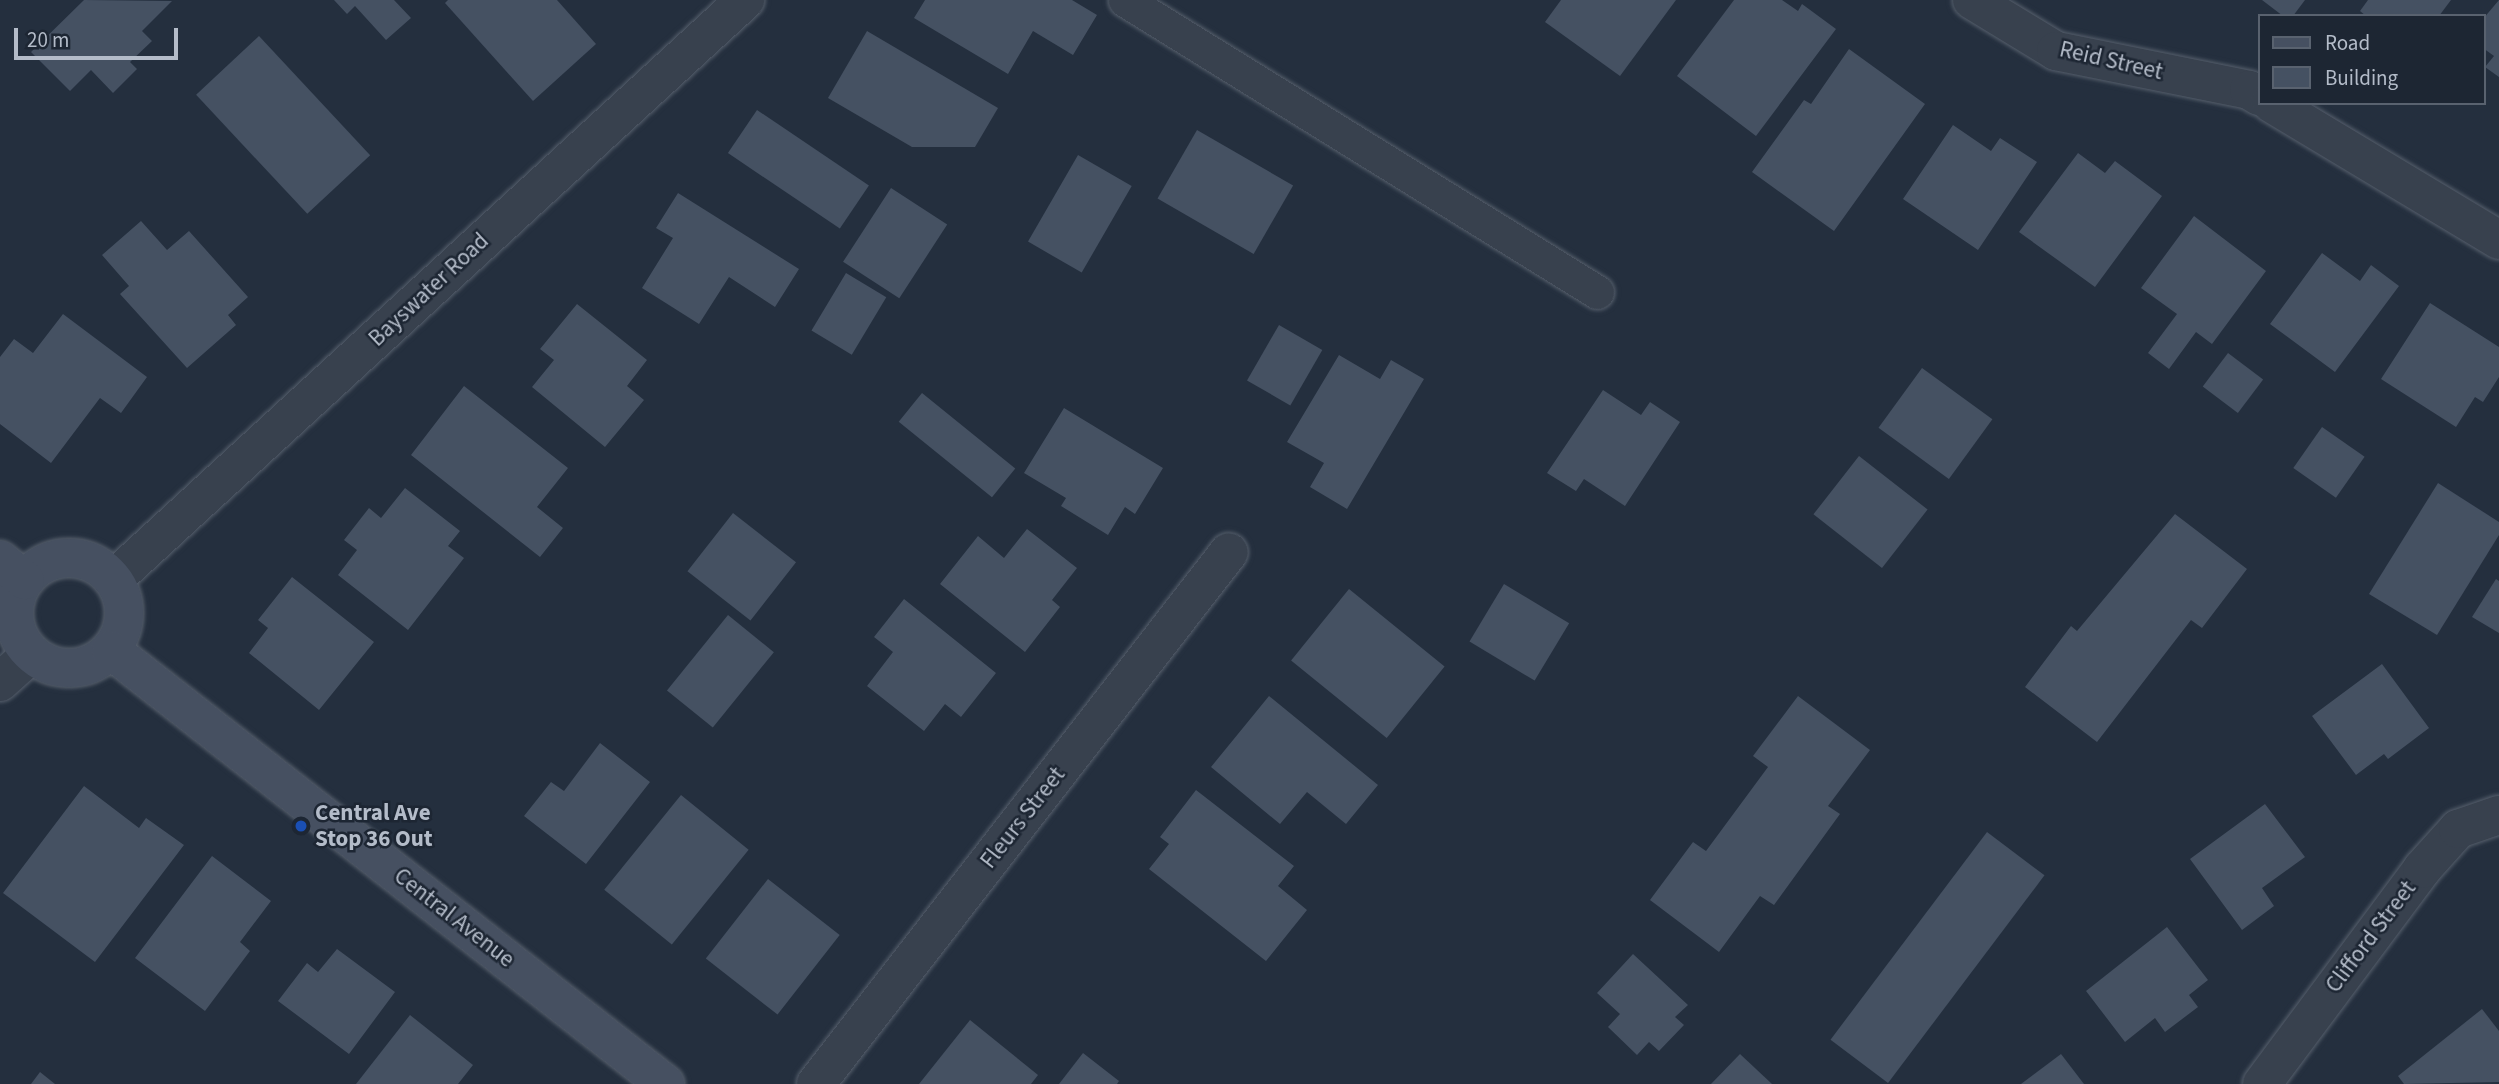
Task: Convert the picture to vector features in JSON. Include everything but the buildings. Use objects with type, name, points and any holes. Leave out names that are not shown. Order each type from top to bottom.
[{"type":"street","name":"Bayswater Road","points":[[113,580],[745,0]]},
{"type":"street","name":"Reid Street","points":[[1972,0],[2056,51],[2249,90],[2258,95]]},
{"type":"street","points":[[2274,105],[2499,240]]},
{"type":"street","name":"Fleurs Street","points":[[816,1084],[1229,552]]},
{"type":"street","points":[[69,558],[102,568],[113,580],[124,615],[111,650],[80,667],[63,668],[31,654],[20,641],[13,609],[13,570],[37,568],[69,558]]},
{"type":"street","name":"Central Avenue","points":[[111,650],[664,1084]]},
{"type":"street","points":[[0,682],[31,654]]},
{"type":"street","name":"Clifford Street","points":[[2262,1084],[2422,869],[2458,829],[2499,815]]},
{"type":"lane","points":[[1125,0],[1597,292]]},
{"type":"place","name":"Central Ave Stop 36 Out","points":[[301,826]]}]
